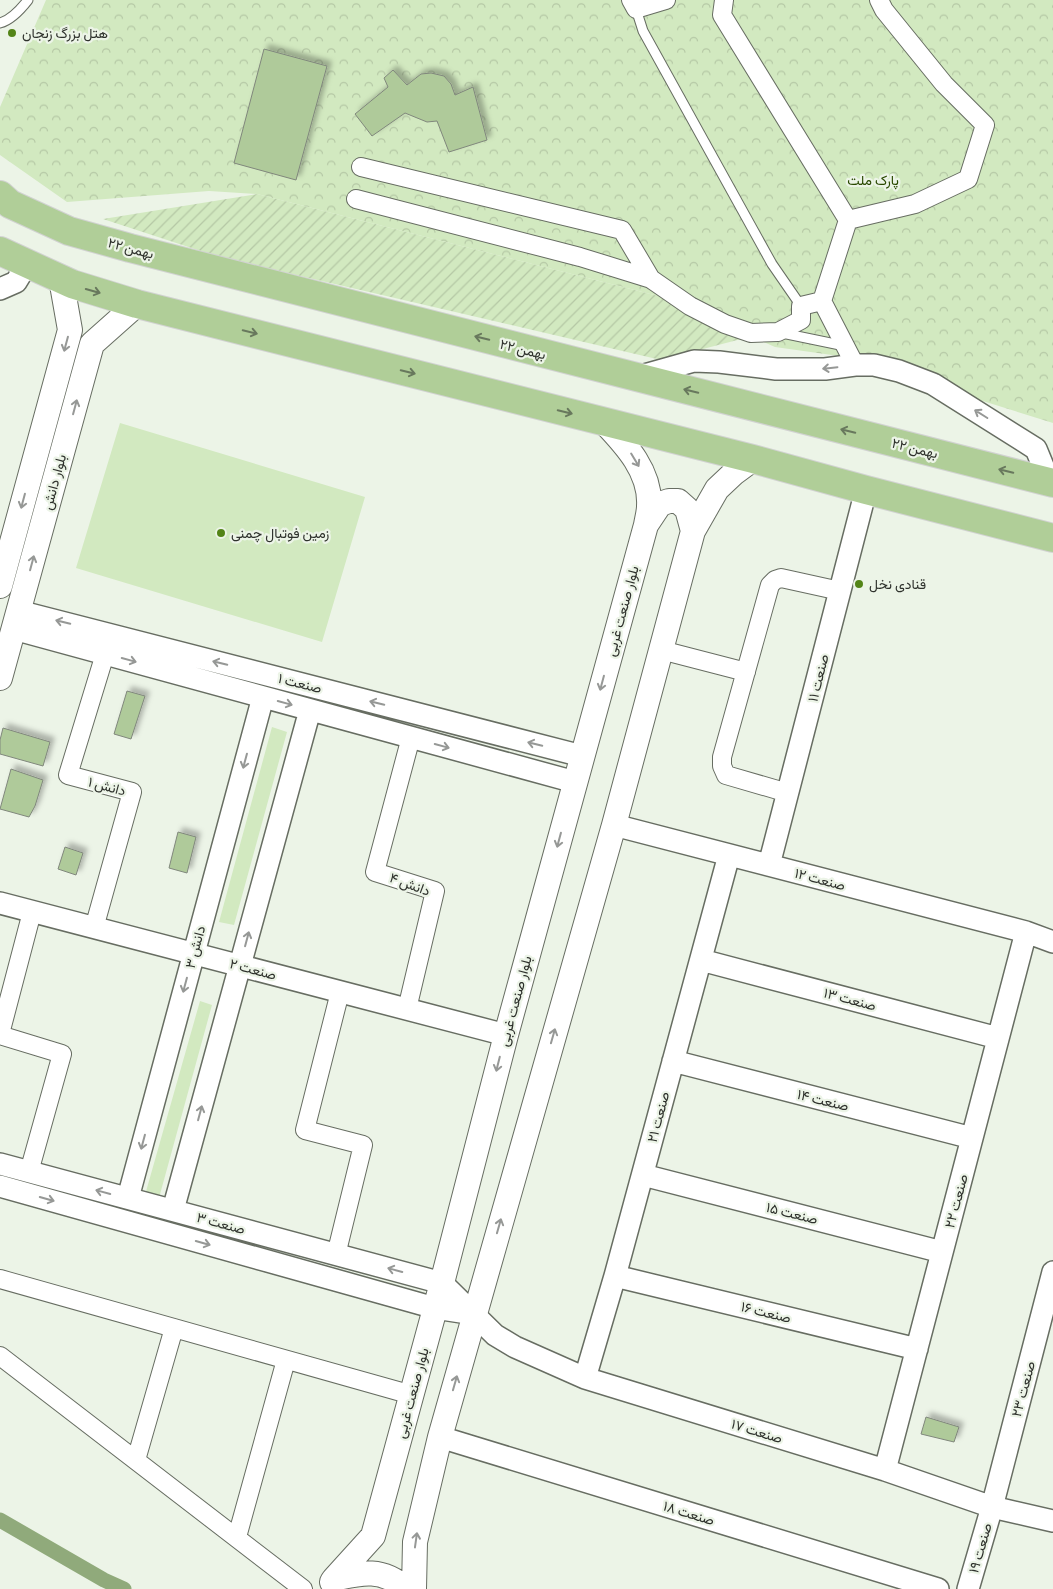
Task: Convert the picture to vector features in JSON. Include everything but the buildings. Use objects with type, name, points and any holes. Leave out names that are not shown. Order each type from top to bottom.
[{"type":"highway","name":"۲۲ بهمن","points":[[0,196],[10,204],[68,231],[121,246],[1051,483]]},
{"type":"highway","points":[[9,255],[72,284],[137,304],[753,459],[1053,538]]},
{"type":"main road","name":"بلوار دانش","points":[[0,586],[70,330],[61,279]]},
{"type":"main road","name":"بلوار دانش","points":[[1,670],[92,344],[137,304]]},
{"type":"main road","name":"بلوار صنعت غربی","points":[[330,1584],[373,1536],[442,1283],[506,1035],[646,525],[649,505],[645,476],[625,444],[604,422]]},
{"type":"main road","points":[[414,1589],[415,1542],[440,1437],[614,825],[693,531],[717,490],[734,473],[753,459]]},
{"type":"main road","points":[[646,525],[660,504],[669,500],[678,501],[687,509],[693,531]]},
{"type":"main road","points":[[330,1584],[358,1573],[378,1574],[398,1582],[406,1589]]},
{"type":"street","points":[[634,4],[666,0]]},
{"type":"street","points":[[724,0],[722,14],[848,220],[822,301],[855,365]]},
{"type":"street","points":[[848,220],[915,204],[968,179],[985,124],[944,84],[884,10],[880,0]]},
{"type":"street","points":[[361,167],[622,230],[650,279]]},
{"type":"street","points":[[356,199],[580,257],[650,279],[690,306],[725,324],[752,334],[778,332],[801,320],[801,306],[822,301]]},
{"type":"street","points":[[0,289],[16,282],[9,255]]},
{"type":"street","points":[[636,377],[694,361],[776,369],[825,369],[855,365],[874,365],[899,371],[933,384],[1036,449],[1051,483]]},
{"type":"street","name":"صنعت ۱۱","points":[[769,865],[866,490]]},
{"type":"street","points":[[788,793],[726,775],[722,766],[722,756],[770,584],[781,578],[840,591]]},
{"type":"street","name":"صنعت ۱","points":[[16,620],[104,654],[575,782]]},
{"type":"street","name":"صنعت ۱","points":[[16,620],[582,756]]},
{"type":"street","points":[[661,650],[746,672]]},
{"type":"street","name":"دانش ۱","points":[[94,928],[132,792],[68,775],[104,654]]},
{"type":"street","name":"دانش ۳","points":[[128,1198],[263,697]]},
{"type":"street","points":[[173,1210],[310,710]]},
{"type":"street","name":"دانش ۴","points":[[407,1009],[435,891],[375,872],[411,737]]},
{"type":"street","name":"صنعت ۱۲","points":[[614,825],[1026,932],[1053,942]]},
{"type":"street","name":"صنعت ۲۱","points":[[584,1378],[615,1276],[730,855]]},
{"type":"street","name":"صنعت ۲","points":[[0,903],[506,1035]]},
{"type":"street","points":[[28,1172],[62,1054],[0,1034],[32,912]]},
{"type":"street","name":"صنعت ۲۲","points":[[885,1470],[1026,932]]},
{"type":"street","name":"صنعت ۱۳","points":[[702,960],[998,1038]]},
{"type":"street","points":[[336,1254],[363,1145],[304,1130],[340,992]]},
{"type":"street","name":"صنعت ۱۴","points":[[673,1062],[972,1138]]},
{"type":"street","name":"صنعت ۳","points":[[0,1164],[442,1283]]},
{"type":"street","name":"صنعت ۱۵","points":[[642,1175],[942,1252]]},
{"type":"street","name":"صنعت ۳","points":[[0,1186],[435,1308],[474,1314]]},
{"type":"street","name":"صنعت ۲۳","points":[[992,1507],[1053,1272]]},
{"type":"street","name":"صنعت ۱۶","points":[[615,1276],[917,1349]]},
{"type":"street","points":[[0,1279],[412,1395]]},
{"type":"street","name":"صنعت ۱۷","points":[[442,1283],[495,1334],[515,1347],[584,1378],[885,1470],[992,1507],[1053,1521]]},
{"type":"street","points":[[136,1460],[174,1328]]},
{"type":"street","points":[[0,1356],[303,1589]]},
{"type":"street","points":[[237,1537],[286,1360]]},
{"type":"street","name":"صنعت ۱۸","points":[[440,1437],[938,1589]]},
{"type":"street","name":"صنعت ۱۹","points":[[968,1589],[992,1507]]},
{"type":"lane","points":[[0,23],[5,22],[22,8],[28,0]]},
{"type":"lane","points":[[634,4],[643,31],[772,264],[801,306]]},
{"type":"lane","points":[[778,332],[845,346]]},
{"type":"green space","name":"پارک ملت","points":[[46,0],[1053,0],[1053,423],[839,356],[775,347],[666,298],[257,194],[209,191],[67,202],[0,155],[0,107]]},
{"type":"green space","points":[[257,194],[666,298],[745,338],[661,360],[219,257],[103,219]]},
{"type":"green space","name":"زمین فوتبال چمنی","points":[[120,423],[365,497],[322,642],[76,568]]},
{"type":"green space","points":[[272,727],[287,732],[234,925],[219,922]]},
{"type":"green space","points":[[200,1001],[212,1005],[159,1198],[145,1195]]},
{"type":"waterway","points":[[0,1520],[104,1580],[124,1589]]},
{"type":"place","name":"هتل بزرگ زنجان","points":[[12,33]]},
{"type":"place","name":"زمین فوتبال چمنی","points":[[221,533]]},
{"type":"place","name":"قنادی نخل","points":[[859,584]]}]
